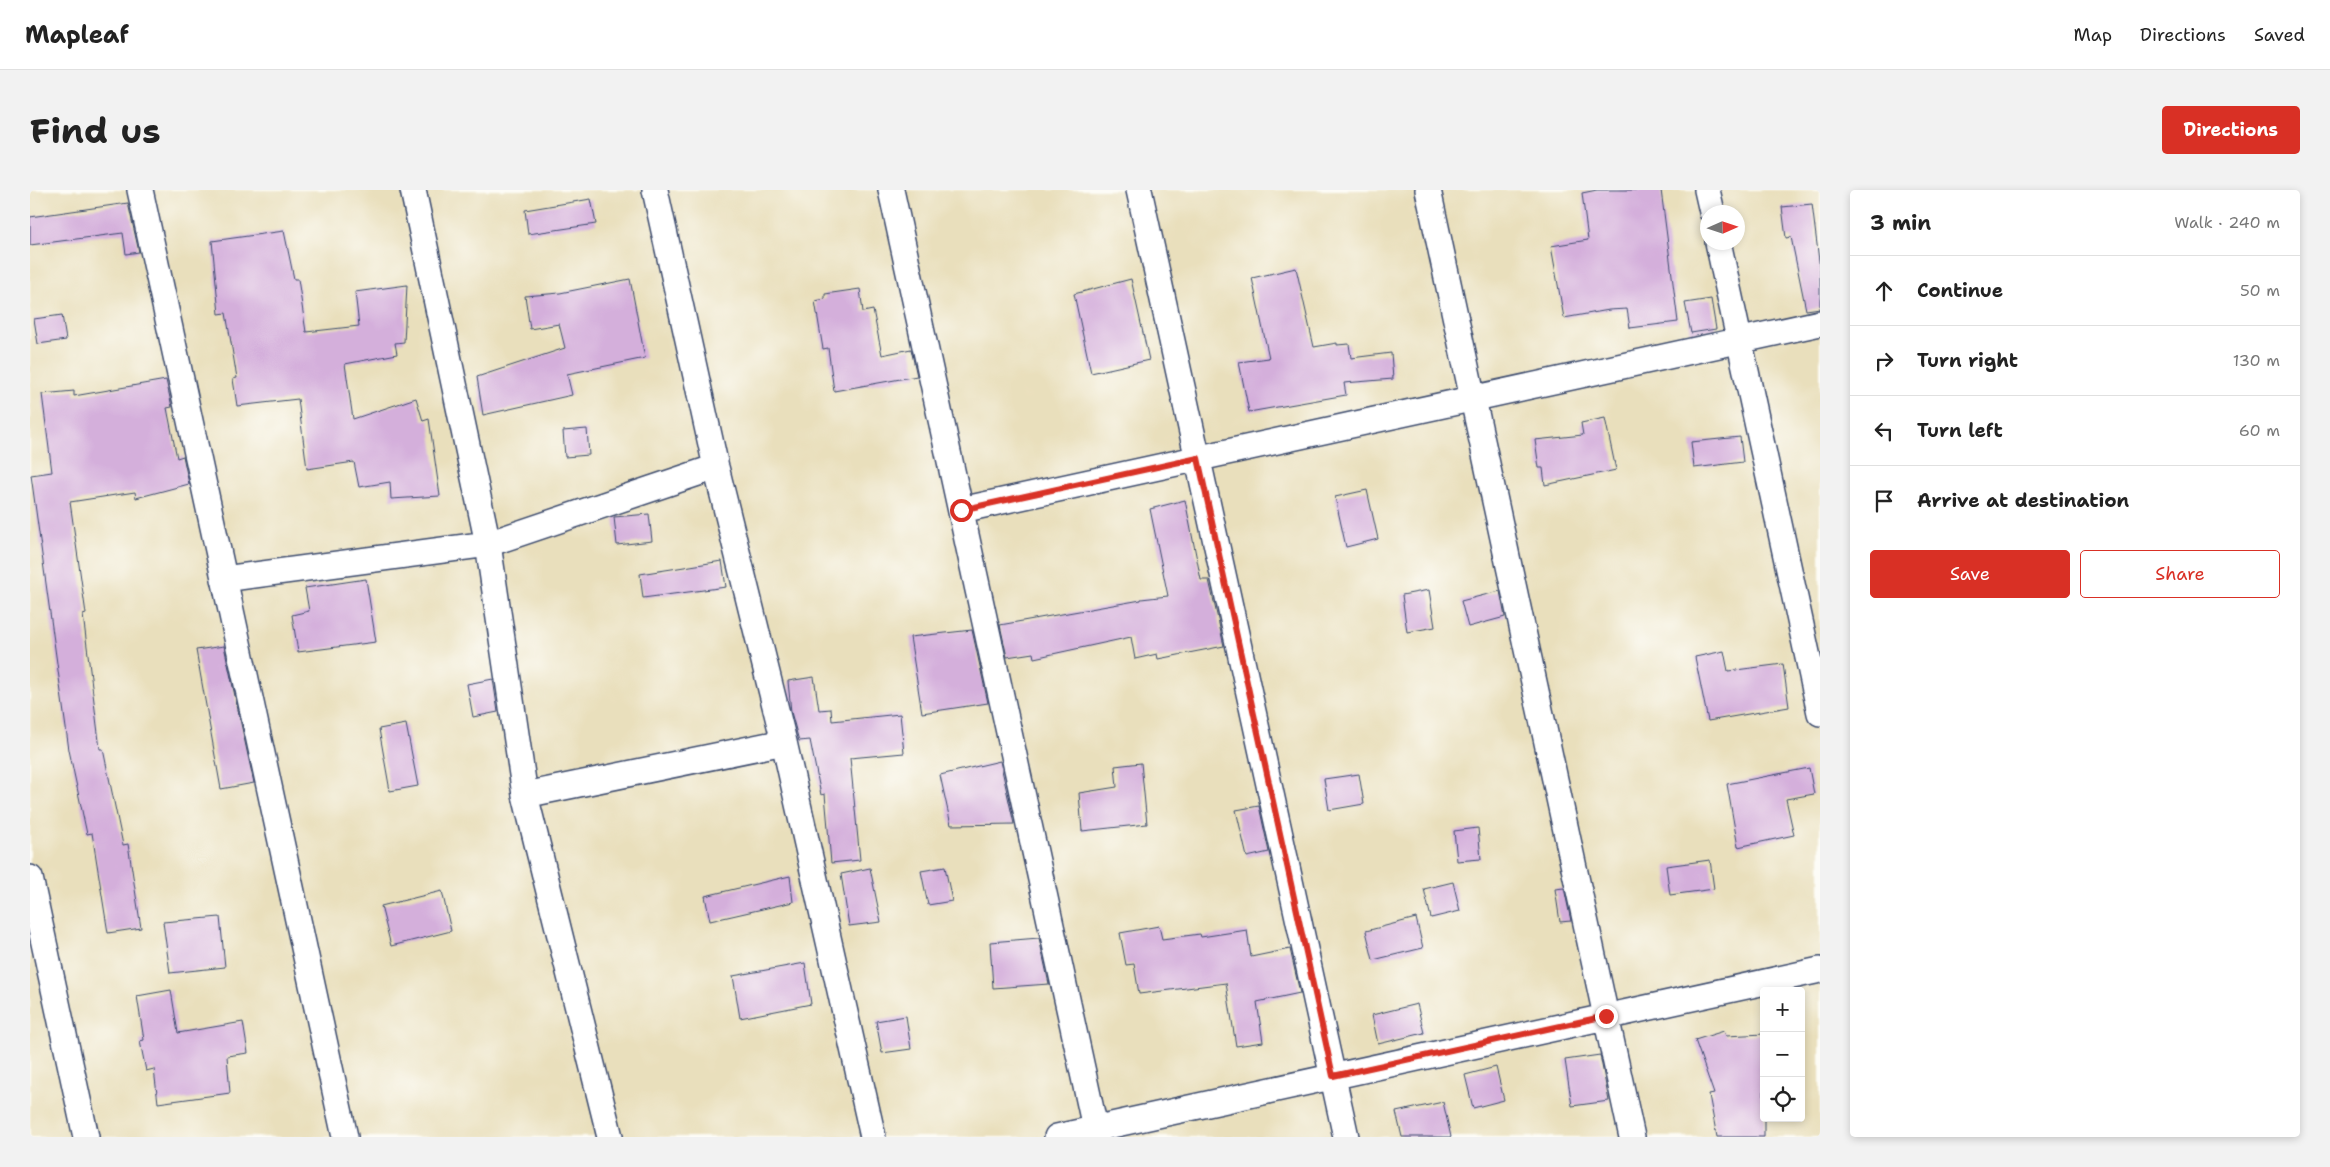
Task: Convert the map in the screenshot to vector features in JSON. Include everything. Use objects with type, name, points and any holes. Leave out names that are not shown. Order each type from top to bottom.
[{"type":"street","points":[[140,190],[345,1137]]},
{"type":"street","points":[[413,190],[488,544],[525,795],[610,1137]]},
{"type":"street","points":[[655,190],[716,467],[784,742],[873,1137]]},
{"type":"street","points":[[891,190],[1096,1132]]},
{"type":"street","points":[[1139,190],[1346,1137]]},
{"type":"street","points":[[1428,190],[1632,1137]]},
{"type":"street","points":[[1707,190],[1710,205]]},
{"type":"street","points":[[1720,250],[1820,713]]},
{"type":"street","points":[[961,510],[1820,323]]},
{"type":"street","points":[[224,579],[488,544],[716,467]]},
{"type":"street","points":[[525,795],[784,742]]},
{"type":"street","points":[[30,878],[86,1137]]},
{"type":"street","points":[[1057,1137],[1096,1132],[1333,1076],[1820,970]]},
{"type":"building","points":[[1597,190],[1661,190],[1678,322],[1630,328],[1627,309],[1609,310],[1564,318],[1551,246],[1588,240],[1582,193]]},
{"type":"building","points":[[591,199],[596,224],[528,234],[525,210]]},
{"type":"building","points":[[128,203],[139,252],[126,254],[123,233],[30,245],[30,217]]},
{"type":"building","points":[[1812,204],[1820,269],[1820,308],[1806,310],[1791,237],[1786,238],[1782,207]]},
{"type":"building","points":[[284,231],[294,279],[298,279],[306,332],[359,326],[355,292],[407,285],[404,342],[395,343],[397,354],[345,364],[353,419],[416,398],[423,421],[429,419],[440,496],[391,499],[390,482],[359,487],[354,462],[307,469],[298,399],[237,406],[233,379],[237,378],[226,313],[219,314],[212,241]]},
{"type":"building","points":[[1296,268],[1314,347],[1337,343],[1337,345],[1349,344],[1351,358],[1391,353],[1393,379],[1344,383],[1346,395],[1249,412],[1239,362],[1269,358],[1252,278]]},
{"type":"building","points":[[630,279],[645,358],[567,374],[572,395],[483,415],[477,377],[565,348],[559,324],[530,329],[525,296],[560,293]]},
{"type":"building","points":[[1131,279],[1149,360],[1091,373],[1074,294]]},
{"type":"building","points":[[860,289],[863,312],[873,310],[882,355],[911,349],[917,376],[834,391],[828,348],[823,349],[815,301],[825,299],[825,294]]},
{"type":"building","points":[[1711,299],[1716,329],[1691,333],[1685,303]]},
{"type":"building","points":[[62,315],[66,340],[38,344],[34,319]]},
{"type":"building","points":[[166,380],[172,407],[167,408],[177,458],[183,456],[189,484],[136,498],[135,492],[70,502],[86,614],[83,615],[100,749],[103,749],[123,845],[128,844],[141,928],[108,933],[92,833],[87,834],[69,750],[31,475],[52,472],[42,394],[74,391],[74,396]]},
{"type":"building","points":[[1605,418],[1616,470],[1545,485],[1543,468],[1539,468],[1535,440],[1583,435],[1581,423]]},
{"type":"building","points":[[587,429],[589,455],[565,457],[563,431]]},
{"type":"building","points":[[1740,437],[1743,462],[1694,468],[1691,442]]},
{"type":"building","points":[[1367,490],[1378,539],[1346,547],[1335,497]]},
{"type":"building","points":[[1185,500],[1201,580],[1209,580],[1224,646],[1158,659],[1157,654],[1135,659],[1131,637],[1034,658],[1033,653],[1007,657],[1000,625],[1141,599],[1168,596],[1150,509]]},
{"type":"building","points":[[649,514],[652,541],[617,545],[614,517]]},
{"type":"building","points":[[722,561],[726,587],[643,598],[640,574]]},
{"type":"building","points":[[366,579],[376,642],[298,652],[292,615],[309,611],[305,588]]},
{"type":"building","points":[[1429,590],[1435,627],[1407,632],[1402,595]]},
{"type":"building","points":[[1500,591],[1505,617],[1468,627],[1461,601]]},
{"type":"building","points":[[972,630],[988,703],[922,713],[910,637]]},
{"type":"building","points":[[224,646],[254,783],[221,789],[196,650]]},
{"type":"building","points":[[1724,651],[1728,671],[1783,664],[1789,707],[1708,721],[1695,657]]},
{"type":"building","points":[[814,677],[819,710],[831,709],[832,721],[900,714],[904,753],[850,758],[860,860],[831,863],[825,794],[821,795],[810,740],[799,741],[791,712],[788,681]]},
{"type":"building","points":[[493,679],[498,712],[473,717],[467,684]]},
{"type":"building","points":[[406,724],[418,786],[390,791],[379,729]]},
{"type":"building","points":[[1000,761],[1014,824],[951,825],[940,775]]},
{"type":"building","points":[[1141,763],[1147,824],[1082,831],[1079,793],[1117,787],[1115,766]]},
{"type":"building","points":[[1809,768],[1814,794],[1786,799],[1794,835],[1738,847],[1727,784]]},
{"type":"building","points":[[1359,774],[1364,804],[1329,810],[1324,779]]},
{"type":"building","points":[[1259,806],[1269,852],[1247,857],[1236,810]]},
{"type":"building","points":[[1478,828],[1481,859],[1457,861],[1454,831]]},
{"type":"building","points":[[1710,860],[1714,889],[1670,895],[1666,866]]},
{"type":"building","points":[[945,867],[952,901],[928,905],[921,871]]},
{"type":"building","points":[[870,868],[881,922],[849,926],[841,874]]},
{"type":"building","points":[[790,876],[793,902],[710,921],[705,896]]},
{"type":"building","points":[[1453,882],[1460,911],[1431,918],[1424,889]]},
{"type":"building","points":[[1564,888],[1571,921],[1560,922],[1555,889]]},
{"type":"building","points":[[442,891],[451,931],[391,946],[381,906]]},
{"type":"building","points":[[220,917],[225,967],[170,973],[163,922]]},
{"type":"building","points":[[1416,918],[1423,948],[1373,960],[1366,931]]},
{"type":"building","points":[[1159,926],[1162,939],[1200,934],[1201,937],[1247,930],[1251,957],[1290,949],[1300,993],[1257,1002],[1263,1042],[1236,1046],[1226,983],[1139,994],[1134,964],[1126,965],[1120,933]]},
{"type":"building","points":[[1039,938],[1049,984],[993,988],[990,942]]},
{"type":"building","points":[[805,963],[811,1004],[740,1018],[733,976]]},
{"type":"building","points":[[171,990],[178,1033],[243,1022],[248,1053],[227,1056],[230,1093],[158,1103],[154,1069],[146,1071],[140,1041],[144,1040],[137,996]]},
{"type":"building","points":[[1417,1004],[1424,1033],[1378,1044],[1372,1015]]},
{"type":"building","points":[[906,1016],[911,1049],[882,1053],[876,1021]]},
{"type":"building","points":[[1724,1031],[1726,1036],[1760,1034],[1760,1122],[1764,1122],[1764,1137],[1717,1137],[1709,1095],[1714,1094],[1695,1040]]},
{"type":"building","points":[[1600,1055],[1609,1101],[1572,1106],[1565,1060]]},
{"type":"building","points":[[1496,1067],[1504,1100],[1473,1108],[1465,1075]]},
{"type":"building","points":[[1443,1102],[1451,1137],[1402,1137],[1396,1112]]},
{"type":"route","points":[[961,510],[1198,458],[1333,1076],[1606,1016]]}]
